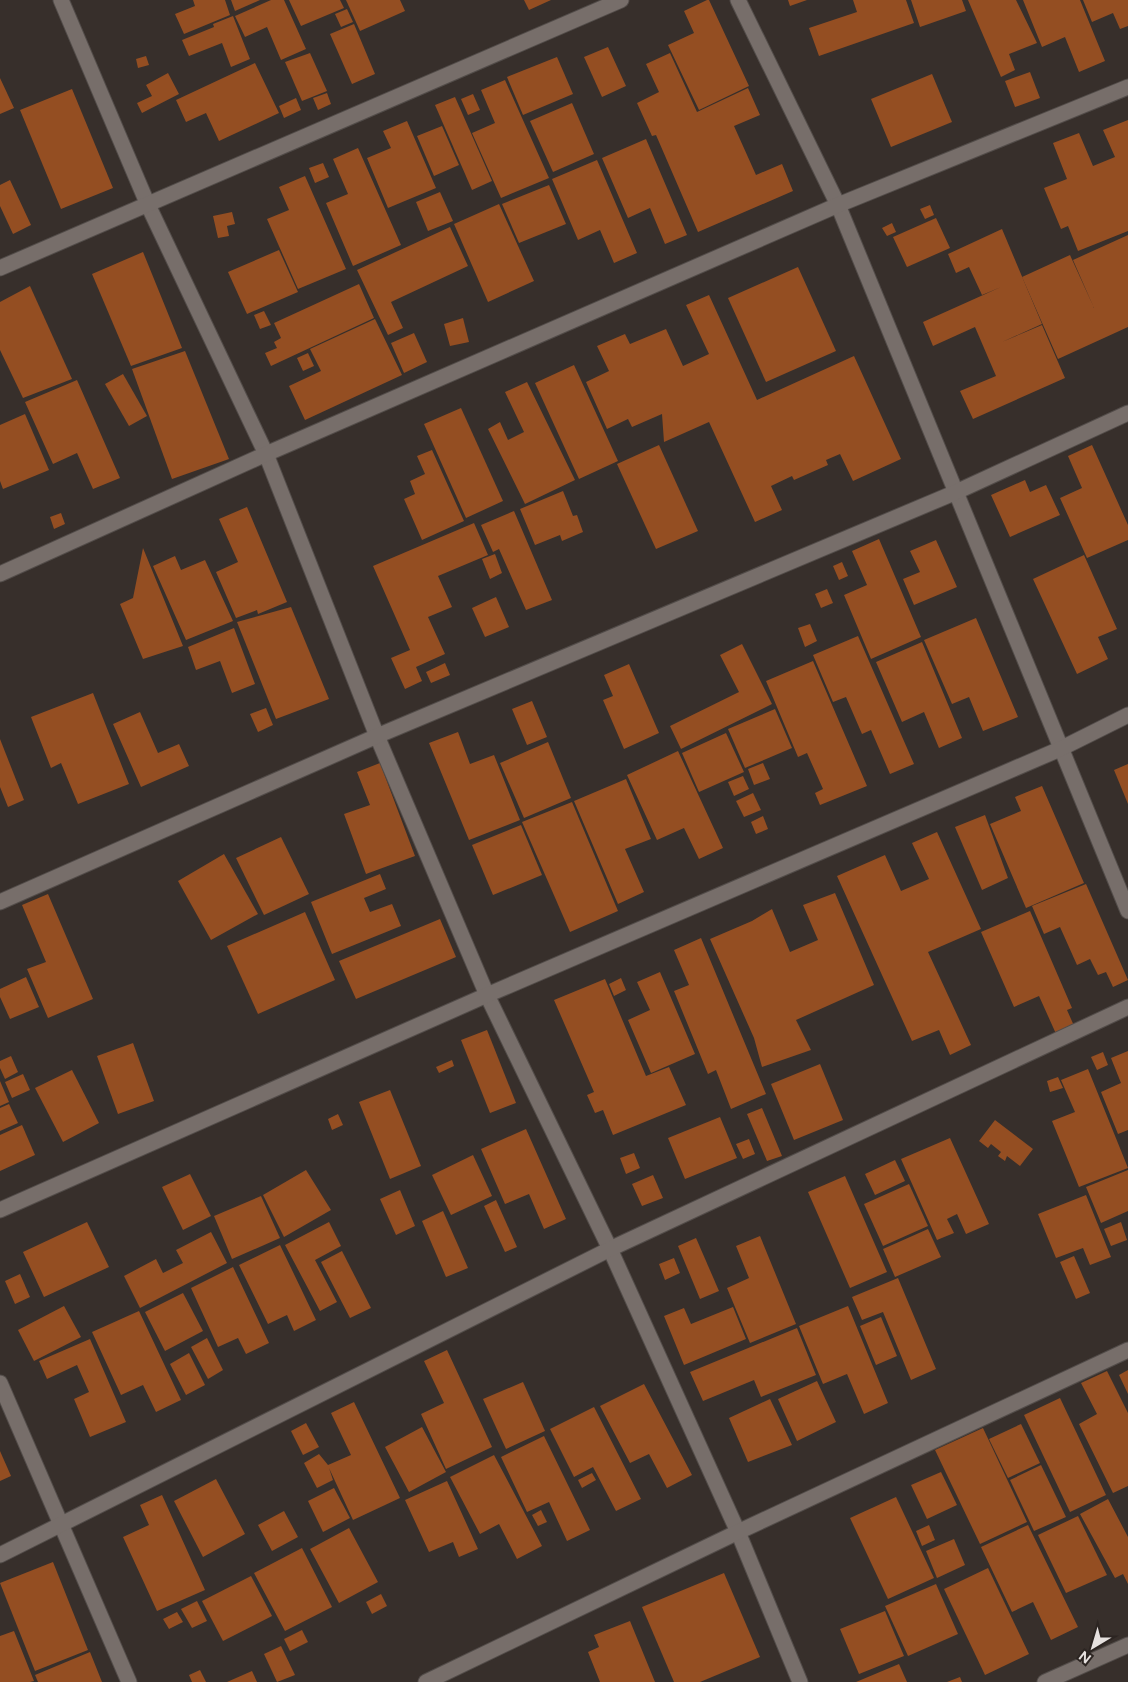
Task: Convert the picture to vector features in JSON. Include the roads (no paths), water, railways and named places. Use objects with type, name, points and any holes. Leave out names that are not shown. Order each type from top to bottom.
[{"type":"street","points":[[60,0],[148,205],[266,454],[377,736],[487,995],[610,1249],[738,1532],[800,1682]]},
{"type":"street","points":[[0,268],[621,0]]},
{"type":"street","points":[[738,0],[838,205],[954,493],[1128,911]]},
{"type":"street","points":[[0,574],[266,454],[838,205],[1128,87]]},
{"type":"street","points":[[0,902],[377,736],[954,493],[1128,413]]},
{"type":"street","points":[[0,1210],[487,995],[1060,749],[1128,715]]},
{"type":"street","points":[[0,1556],[610,1249],[1128,1007]]},
{"type":"street","points":[[426,1682],[738,1532],[1128,1350]]},
{"type":"street","points":[[0,1383],[130,1682]]},
{"type":"street","points":[[1045,1682],[1128,1645]]}]
